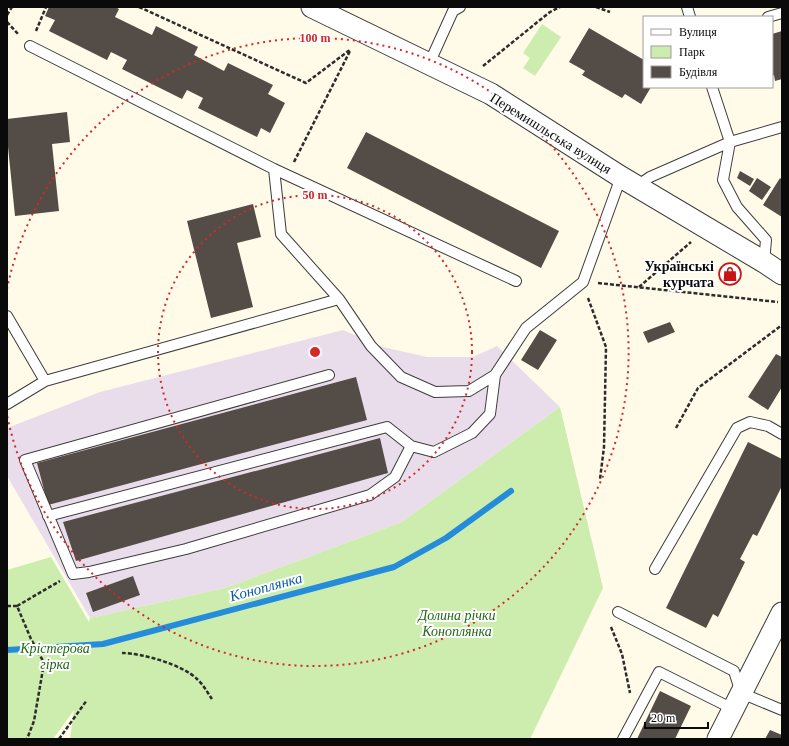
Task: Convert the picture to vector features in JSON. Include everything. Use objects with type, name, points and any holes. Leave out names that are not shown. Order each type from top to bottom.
[{"type":"street","name":"Перемишльська вулиця","points":[[312,7],[491,94],[629,181],[782,274]]},
{"type":"street","points":[[718,739],[782,613]]},
{"type":"lane","points":[[429,64],[453,12],[460,7]]},
{"type":"lane","points":[[772,16],[782,13]]},
{"type":"lane","points":[[30,46],[274,169],[516,281]]},
{"type":"lane","points":[[712,88],[730,142],[722,180],[737,207],[766,240],[764,262]]},
{"type":"lane","points":[[274,169],[281,234],[339,299],[371,346],[400,377],[436,392],[469,392],[495,375],[526,328],[582,282],[629,181],[650,177],[730,142],[782,127]]},
{"type":"lane","points":[[7,404],[45,381],[339,299]]},
{"type":"lane","points":[[7,316],[45,381]]},
{"type":"lane","points":[[328,375],[25,460],[73,574],[89,572],[186,549],[370,495],[395,477],[410,446]]},
{"type":"lane","points":[[48,516],[387,427],[410,446],[434,452],[472,433],[490,414],[495,375]]},
{"type":"lane","points":[[654,569],[737,428],[750,422],[768,426],[782,434]]},
{"type":"lane","points":[[618,612],[734,671],[737,701]]},
{"type":"lane","points":[[624,739],[659,672],[737,701],[782,710]]},
{"type":"path","points":[[7,15],[12,7]]},
{"type":"path","points":[[30,46],[46,7]]},
{"type":"path","points":[[139,7],[306,83],[351,49],[287,175]]},
{"type":"path","points":[[483,66],[550,12],[560,7]]},
{"type":"path","points":[[596,7],[610,12]]},
{"type":"path","points":[[638,287],[692,240]]},
{"type":"path","points":[[600,479],[604,447],[606,347],[582,282],[778,302]]},
{"type":"path","points":[[676,428],[698,388],[782,325]]},
{"type":"path","points":[[7,606],[17,606],[73,574]]},
{"type":"path","points":[[17,606],[31,639],[43,661],[34,721],[27,739]]},
{"type":"path","points":[[609,620],[622,654],[635,718]]},
{"type":"path","points":[[122,653],[144,655],[175,666],[197,678],[212,699]]},
{"type":"path","points":[[59,739],[87,700]]},
{"type":"shaded area","points":[[343,330],[383,347],[427,357],[473,357],[497,346],[560,407],[402,522],[225,588],[90,618],[7,476],[7,428],[100,392]]},
{"type":"green space","points":[[542,24],[561,37],[535,76],[523,68],[530,58],[523,53]]},
{"type":"green space","name":"Долина річки Коноплянка","points":[[560,407],[603,588],[530,739],[70,739],[74,710],[53,739],[7,739],[7,570],[51,557],[89,622],[90,618],[225,588],[402,522]]},
{"type":"building","points":[[49,7],[115,7],[119,9],[115,17],[152,35],[156,26],[198,47],[194,55],[224,71],[228,63],[273,85],[268,94],[285,103],[270,133],[261,128],[257,137],[198,108],[203,98],[187,90],[182,99],[122,69],[127,60],[111,52],[107,60],[49,31],[55,20],[45,16]]},
{"type":"building","points":[[589,28],[643,59],[643,88],[650,88],[641,104],[625,94],[622,98],[582,75],[585,71],[569,62]]},
{"type":"building","points":[[782,31],[782,79],[775,81],[773,76],[773,34]]},
{"type":"building","points":[[67,112],[70,142],[52,144],[59,211],[15,216],[7,137],[7,119]]},
{"type":"building","points":[[366,132],[559,231],[541,268],[347,168]]},
{"type":"building","points":[[740,171],[754,179],[750,186],[737,178]]},
{"type":"building","points":[[757,178],[771,187],[762,200],[749,191]]},
{"type":"building","points":[[780,178],[782,180],[782,217],[763,205]]},
{"type":"building","points":[[253,204],[261,237],[237,243],[253,307],[211,318],[187,221]]},
{"type":"building","points":[[725,267],[740,275],[735,285],[719,276]]},
{"type":"building","points":[[670,322],[675,332],[648,343],[643,332]]},
{"type":"building","points":[[540,330],[557,340],[538,370],[521,360]]},
{"type":"building","points":[[776,354],[782,357],[782,387],[768,410],[748,397]]},
{"type":"building","points":[[356,377],[367,420],[48,505],[37,463]]},
{"type":"building","points":[[380,438],[388,473],[76,561],[63,522]]},
{"type":"building","points":[[748,442],[782,459],[782,486],[757,536],[753,534],[740,559],[745,562],[718,617],[713,614],[706,628],[666,608]]},
{"type":"building","points":[[133,576],[140,595],[93,612],[86,593]]},
{"type":"building","points":[[660,691],[691,706],[675,739],[637,739]]},
{"type":"building","points":[[770,730],[782,735],[782,739],[765,739]]},
{"type":"waterway","name":"Коноплянка","points":[[7,650],[103,644],[394,567],[446,538],[511,491]]},
{"type":"place","name":"Українські курчата","points":[[730,274]]},
{"type":"park label","name":"Крістерова гірка","points":[[55,656]]}]
